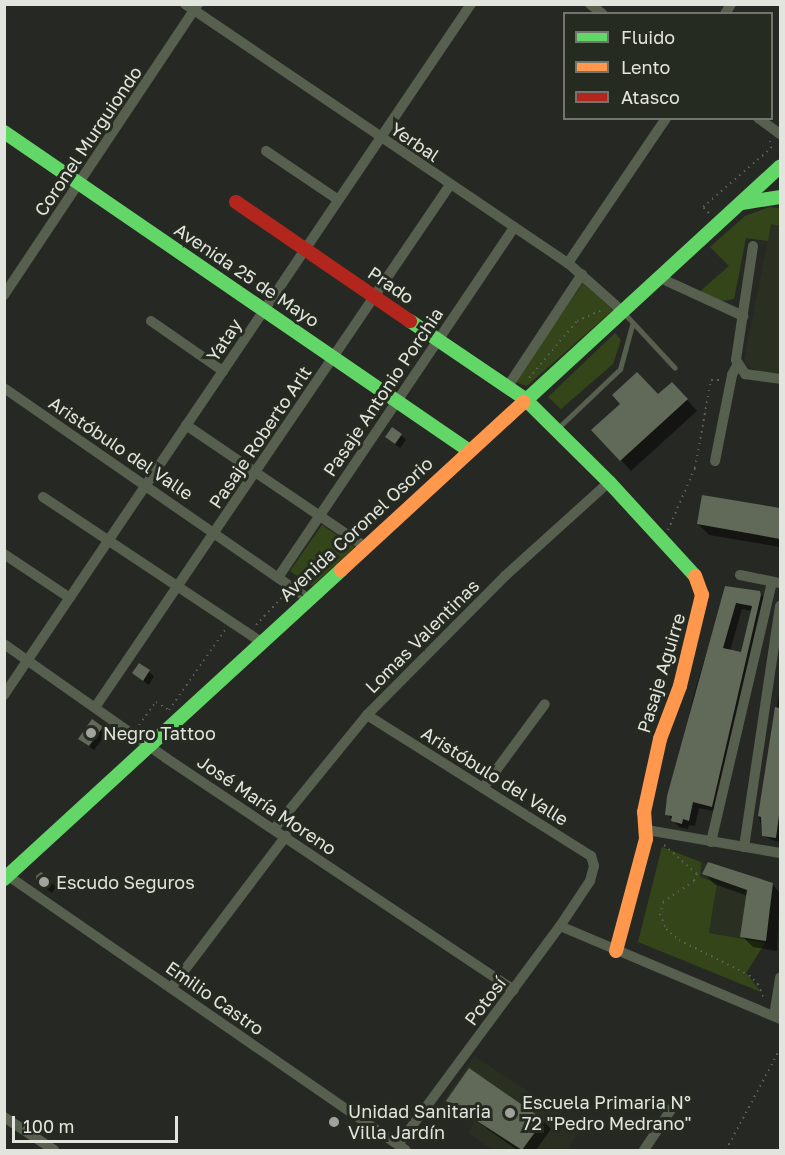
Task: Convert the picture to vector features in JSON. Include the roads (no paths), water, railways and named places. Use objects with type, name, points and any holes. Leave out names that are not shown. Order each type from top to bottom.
[{"type":"street","name":"Yatay","points":[[4,695],[337,199],[471,4]]},
{"type":"street","name":"Yerbal","points":[[192,7],[450,185],[568,263],[622,311]]},
{"type":"street","name":"Coronel Murguiondo","points":[[4,295],[80,184],[192,7]]},
{"type":"street","points":[[568,263],[665,120]]},
{"type":"street","points":[[761,120],[780,134]]},
{"type":"street","name":"Avenida 25 de Mayo","points":[[4,132],[334,355],[468,450]]},
{"type":"street","points":[[266,151],[337,199]]},
{"type":"street","name":"Avenida Coronel Osorio","points":[[6,876],[151,747],[307,598],[360,543],[468,450],[780,167]]},
{"type":"street","name":"Pasaje Roberto Arlt","points":[[96,706],[450,185]]},
{"type":"street","name":"Avenida Coronel Osorio","points":[[734,207],[763,197],[780,197]]},
{"type":"street","name":"Prado","points":[[236,202],[527,397]]},
{"type":"street","name":"Pasaje Antonio Porchia","points":[[288,582],[321,515],[514,227]]},
{"type":"street","points":[[715,461],[731,381],[737,365],[753,246]]},
{"type":"street","points":[[508,386],[582,274]]},
{"type":"street","points":[[658,277],[742,316]]},
{"type":"street","points":[[151,321],[223,371]]},
{"type":"street","points":[[737,365],[745,374],[780,379]]},
{"type":"street","name":"Aristóbulo del Valle","points":[[4,388],[216,532],[307,598]]},
{"type":"street","name":"Pasaje Aguirre","points":[[527,397],[609,482],[699,581],[702,595],[682,677],[660,739],[644,812],[646,830],[616,951]]},
{"type":"street","points":[[186,425],[360,543]]},
{"type":"street","name":"Lomas Valentinas","points":[[274,829],[367,715],[490,590],[609,482]]},
{"type":"street","points":[[43,497],[260,642]]},
{"type":"street","points":[[4,554],[70,598]]},
{"type":"street","points":[[711,842],[776,583],[740,575]]},
{"type":"street","points":[[744,847],[780,606]]},
{"type":"street","name":"José María Moreno","points":[[4,644],[134,732],[151,747],[514,990]]},
{"type":"street","points":[[483,788],[545,704]]},
{"type":"street","name":"Aristóbulo del Valle","points":[[367,715],[591,856],[594,872]]},
{"type":"street","points":[[646,830],[780,853]]},
{"type":"street","points":[[171,988],[286,836]]},
{"type":"street","name":"Potosí","points":[[402,1148],[560,926],[594,872]]},
{"type":"street","name":"Emilio Castro","points":[[6,876],[402,1148]]},
{"type":"street","points":[[560,926],[775,1016],[780,977]]},
{"type":"street","points":[[644,1150],[672,1108]]},
{"type":"street","points":[[4,1117],[54,1150]]},
{"type":"lane","points":[[622,311],[632,325],[675,368]]},
{"type":"lane","points":[[557,429],[620,369],[632,325]]},
{"type":"place","name":"Negro Tattoo","points":[[91,733]]},
{"type":"place","name":"Escudo Seguros","points":[[44,882]]},
{"type":"place","name":"Escuela Primaria N° 72 \"Pedro Medrano\"","points":[[510,1113]]},
{"type":"place","name":"Unidad Sanitaria Villa Jardín","points":[[334,1122]]}]
